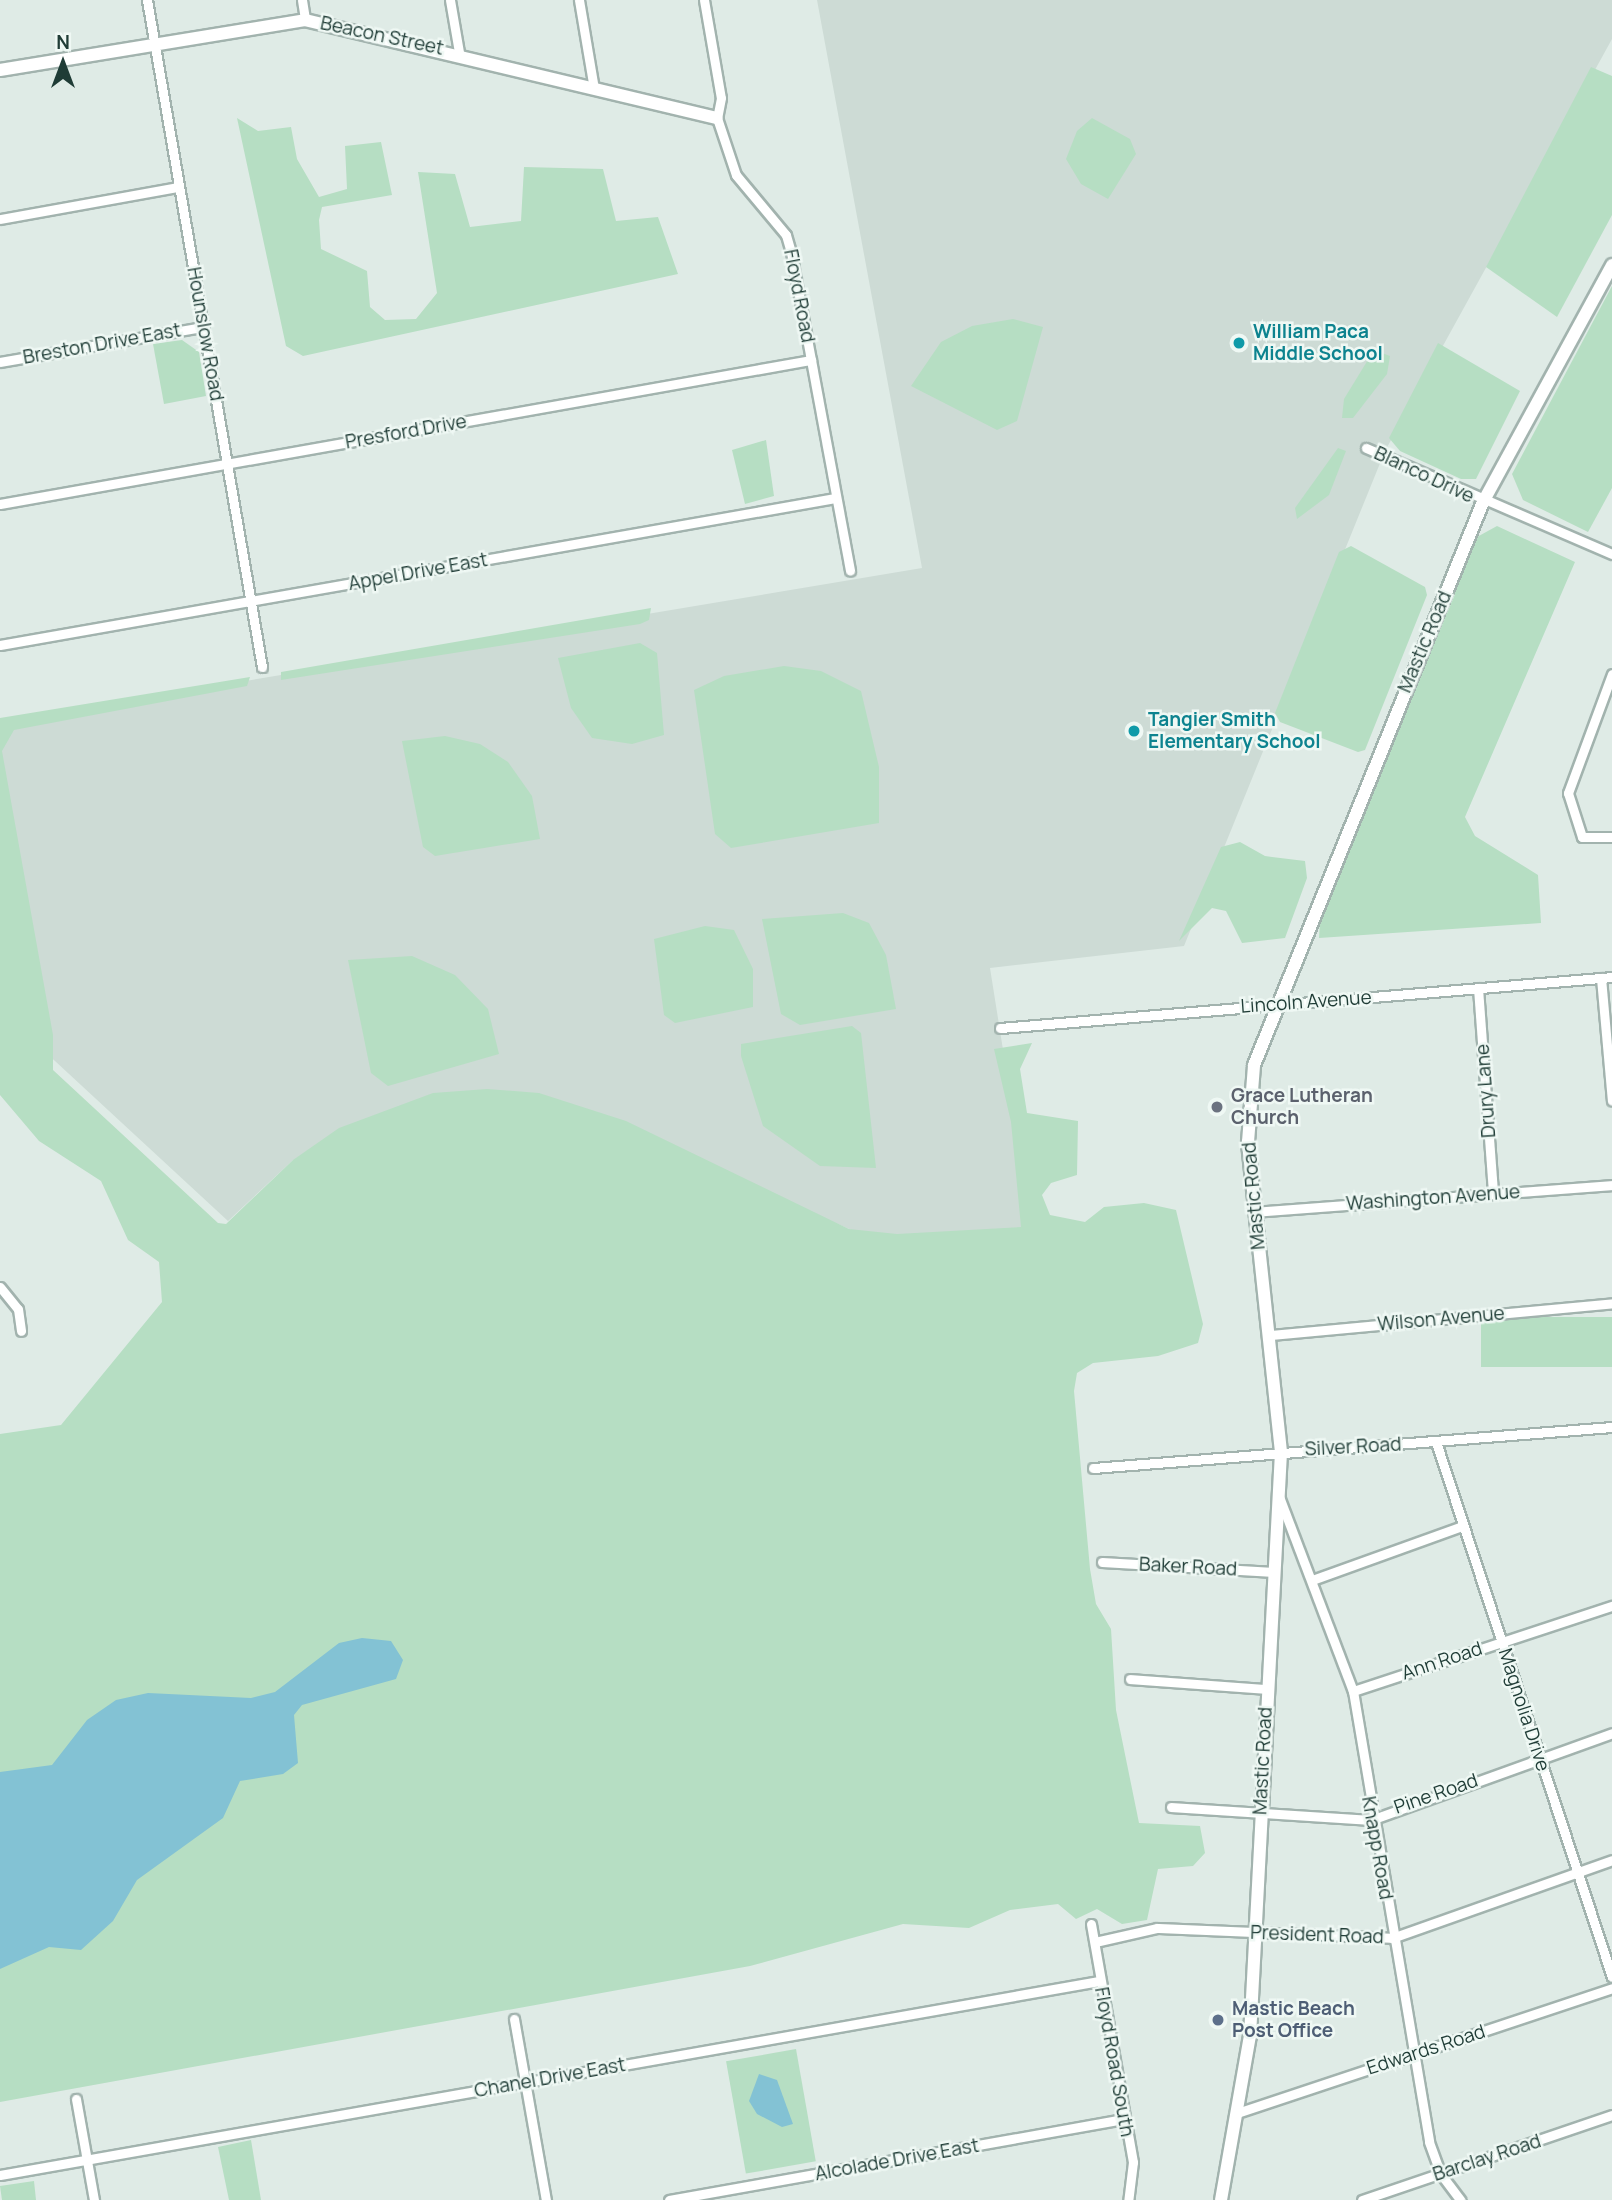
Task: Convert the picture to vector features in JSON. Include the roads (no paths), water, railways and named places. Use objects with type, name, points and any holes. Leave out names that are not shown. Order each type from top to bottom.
[{"type":"main road","name":"Beacon Street","points":[[0,70],[305,20],[458,52],[594,89],[717,118]]},
{"type":"main road","name":"Mastic Road","points":[[1221,2200],[1240,2112],[1256,1934],[1259,1815],[1281,1452],[1270,1335],[1254,1212],[1251,1089],[1274,1004],[1483,502],[1612,265]]},
{"type":"street","name":"Hounslow Road","points":[[147,0],[253,601],[262,667]]},
{"type":"street","points":[[302,0],[305,20]]},
{"type":"street","points":[[450,0],[458,52]]},
{"type":"street","points":[[579,0],[594,89]]},
{"type":"street","name":"Floyd Road","points":[[704,0],[721,98],[717,118],[736,175],[786,235],[850,571]]},
{"type":"street","points":[[0,219],[178,187]]},
{"type":"street","name":"Breston Drive East","points":[[0,362],[203,327]]},
{"type":"street","name":"Presford Drive","points":[[0,504],[811,360]]},
{"type":"street","name":"Blanco Drive","points":[[1366,448],[1483,502],[1612,554]]},
{"type":"street","name":"Appel Drive East","points":[[0,645],[835,498]]},
{"type":"street","points":[[1612,674],[1568,793],[1583,837],[1612,837]]},
{"type":"street","name":"Lincoln Avenue","points":[[1000,1028],[1612,977]]},
{"type":"street","points":[[1601,978],[1612,1101]]},
{"type":"street","name":"Drury Lane","points":[[1478,988],[1493,1194]]},
{"type":"street","name":"Washington Avenue","points":[[1254,1212],[1612,1185]]},
{"type":"street","points":[[0,1287],[18,1309],[21,1331]]},
{"type":"street","name":"Wilson Avenue","points":[[1270,1335],[1612,1303]]},
{"type":"street","name":"Silver Road","points":[[1093,1468],[1612,1427]]},
{"type":"street","name":"Magnolia Drive","points":[[1436,1442],[1612,1977]]},
{"type":"street","name":"Knapp Road","points":[[1279,1498],[1315,1579],[1353,1691],[1371,1820],[1414,2054],[1440,2173],[1460,2200]]},
{"type":"street","points":[[1315,1579],[1462,1526]]},
{"type":"street","name":"Baker Road","points":[[1102,1562],[1274,1572]]},
{"type":"street","name":"Ann Road","points":[[1353,1691],[1612,1606]]},
{"type":"street","points":[[1130,1679],[1267,1689]]},
{"type":"street","name":"Pine Road","points":[[1171,1807],[1259,1815],[1371,1820],[1538,1757],[1612,1733]]},
{"type":"street","name":"President Road","points":[[1095,1942],[1157,1928],[1392,1938],[1612,1860]]},
{"type":"street","name":"Floyd Road South","points":[[1091,1924],[1133,2162],[1128,2200]]},
{"type":"street","name":"Chanel Drive East","points":[[0,2175],[1099,1981]]},
{"type":"street","name":"Edwards Road","points":[[1240,2112],[1612,1988]]},
{"type":"street","points":[[514,2019],[546,2200]]},
{"type":"street","points":[[76,2099],[94,2200]]},
{"type":"street","name":"Barclay Road","points":[[1362,2200],[1612,2115]]},
{"type":"street","name":"Alcolade Drive East","points":[[669,2200],[1125,2119]]},
{"type":"water","points":[[362,1638],[391,1641],[403,1660],[396,1679],[302,1705],[294,1715],[298,1763],[283,1774],[240,1781],[223,1818],[137,1880],[113,1921],[81,1950],[49,1947],[0,1969],[0,1772],[52,1765],[87,1720],[116,1700],[148,1693],[251,1698],[275,1692],[339,1643]]},
{"type":"water","points":[[759,2074],[777,2080],[793,2124],[782,2127],[757,2114],[749,2101]]},
{"type":"place","name":"William Paca Middle School","points":[[1239,343]]},
{"type":"place","name":"Tangier Smith Elementary School","points":[[1134,731]]},
{"type":"place","name":"Grace Lutheran Church","points":[[1217,1107]]},
{"type":"place","name":"Mastic Beach Post Office","points":[[1218,2020]]}]
